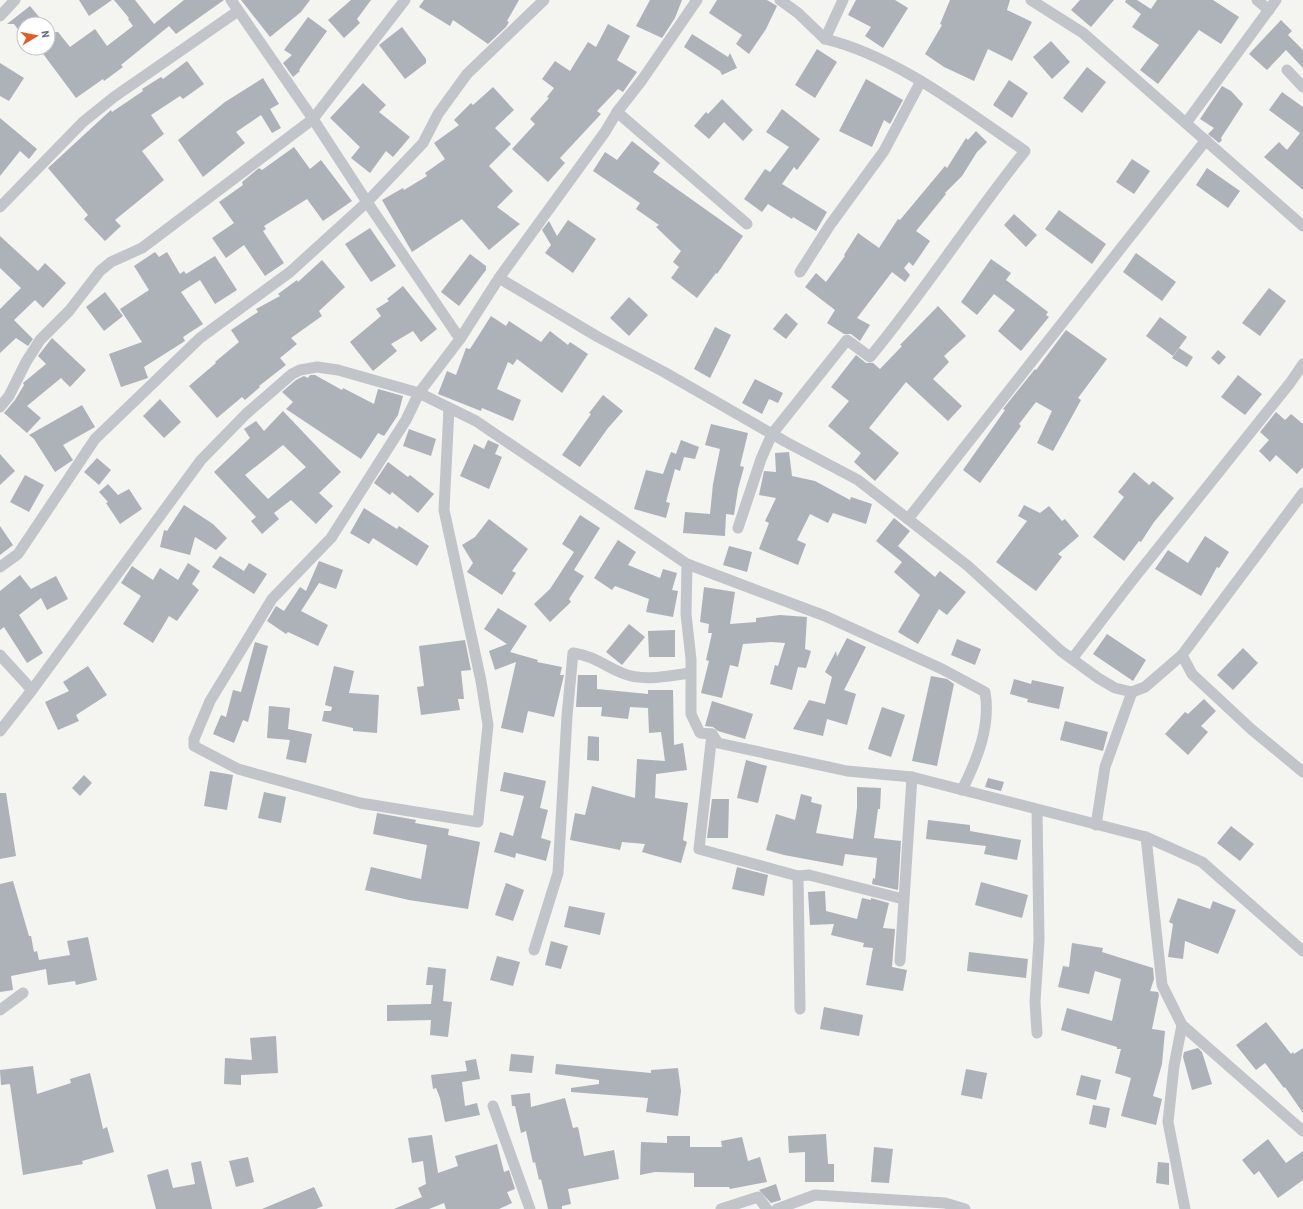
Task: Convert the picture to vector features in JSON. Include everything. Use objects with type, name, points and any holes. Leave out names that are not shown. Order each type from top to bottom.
[{"type":"street","points":[[0,16],[15,0]]},
{"type":"street","points":[[231,0],[313,119],[367,202],[460,339]]},
{"type":"street","points":[[0,407],[9,396],[26,362],[40,340],[69,311],[100,271],[111,262],[142,248],[313,119],[405,0]]},
{"type":"street","points":[[0,567],[18,554],[95,439],[200,338],[290,272],[367,202],[423,143],[438,114],[467,74],[544,0]]},
{"type":"street","points":[[449,408],[444,510],[481,681],[488,725],[478,822],[360,803],[238,769],[194,746],[194,739],[210,701],[272,599],[331,538],[406,420],[419,393],[460,339],[499,278],[617,112],[642,80],[697,0]]},
{"type":"street","points":[[738,528],[761,459],[772,434],[847,340],[870,357],[904,316],[999,183],[1025,151],[921,81],[850,45],[825,39],[798,13],[780,0]]},
{"type":"street","points":[[825,39],[843,0]]},
{"type":"street","points":[[1031,0],[1083,33],[1303,226]]},
{"type":"street","points":[[1257,0],[1269,10]]},
{"type":"street","points":[[1186,123],[1276,0]]},
{"type":"street","points":[[0,207],[82,122],[114,97],[238,11]]},
{"type":"street","points":[[1287,70],[1303,87]]},
{"type":"street","points":[[800,272],[830,225],[884,151],[921,81]]},
{"type":"street","points":[[617,112],[747,224]]},
{"type":"street","points":[[908,519],[1206,140]]},
{"type":"street","points":[[499,278],[598,337],[858,480],[968,566],[1072,659],[1098,678],[1115,688],[1132,692],[1145,687],[1182,655],[1303,493]]},
{"type":"street","points":[[1072,659],[1131,582],[1290,383],[1303,364]]},
{"type":"street","points":[[0,731],[32,690],[201,460],[246,414],[292,374],[300,370],[317,367],[338,370],[419,393],[476,420],[687,564],[825,616],[942,669],[985,692],[987,702],[985,721],[977,759],[962,790]]},
{"type":"street","points":[[687,564],[686,614],[691,659],[691,714],[700,733],[712,734]]},
{"type":"street","points":[[534,950],[558,874],[566,716],[573,653],[588,655],[623,674],[643,678],[690,673]]},
{"type":"street","points":[[0,655],[32,690]]},
{"type":"street","points":[[1182,655],[1192,674],[1251,729],[1303,772]]},
{"type":"street","points":[[1096,825],[1105,767],[1132,692]]},
{"type":"street","points":[[712,734],[718,743],[726,745],[847,771],[912,777],[1146,837],[1202,862],[1303,952]]},
{"type":"street","points":[[712,734],[699,850],[798,876],[809,875],[902,899]]},
{"type":"street","points":[[900,961],[902,899],[912,777]]},
{"type":"street","points":[[1037,810],[1039,940],[1035,1002],[1037,1033]]},
{"type":"street","points":[[1146,837],[1162,985],[1182,1025],[1303,1131]]},
{"type":"street","points":[[798,876],[800,1009]]},
{"type":"street","points":[[0,1010],[23,993]]},
{"type":"street","points":[[1182,1025],[1174,1066],[1168,1122],[1185,1209]]},
{"type":"street","points":[[493,1106],[530,1209]]},
{"type":"street","points":[[721,1209],[758,1196],[767,1209]]},
{"type":"street","points":[[777,1209],[815,1196],[945,1203],[965,1209]]},
{"type":"building","points":[[79,0],[112,0],[89,16]]},
{"type":"building","points":[[114,0],[135,0],[154,24],[184,0],[224,0],[176,34],[169,26],[121,65],[123,67],[104,81],[103,79],[76,98],[45,56],[56,56],[56,32],[58,32],[70,47],[95,29],[107,46],[133,26],[128,19],[129,18]]},
{"type":"building","points":[[241,0],[310,0],[301,12],[270,37]]},
{"type":"building","points":[[351,0],[371,0],[357,19],[360,23],[344,38],[328,20]]},
{"type":"building","points":[[424,0],[519,0],[507,21],[509,22],[506,27],[488,44],[453,20],[450,26],[419,7]]},
{"type":"building","points":[[650,0],[682,0],[675,18],[662,38],[636,26]]},
{"type":"building","points":[[717,0],[767,0],[777,6],[766,29],[749,54],[736,44],[742,35],[709,13]]},
{"type":"building","points":[[856,0],[895,0],[908,8],[883,48],[865,36],[871,27],[848,15]]},
{"type":"building","points":[[950,0],[1010,0],[1007,10],[1032,22],[1012,61],[988,49],[974,81],[944,67],[925,54],[942,25],[940,24]]},
{"type":"building","points":[[1080,0],[1114,0],[1091,27],[1071,10]]},
{"type":"building","points":[[1126,0],[1137,0],[1151,9],[1157,0],[1213,0],[1239,17],[1221,44],[1199,30],[1158,84],[1140,70],[1159,45],[1132,27],[1141,14],[1125,2]]},
{"type":"building","points":[[30,6],[38,16],[17,16]]},
{"type":"building","points":[[16,17],[16,27],[14,24],[7,24]]},
{"type":"building","points":[[308,17],[327,31],[299,70],[300,71],[293,77],[283,63],[292,55],[284,50]]},
{"type":"building","points":[[1281,20],[1292,31],[1288,35],[1303,50],[1303,68],[1286,50],[1267,70],[1249,54]]},
{"type":"building","points":[[608,24],[630,36],[617,60],[637,72],[623,92],[618,89],[597,111],[601,114],[560,158],[565,163],[548,182],[512,149],[535,124],[530,119],[549,98],[547,97],[554,88],[542,79],[555,61],[570,71],[588,42],[596,47]]},
{"type":"building","points":[[402,27],[426,59],[426,63],[405,79],[379,45]]},
{"type":"building","points":[[692,34],[728,57],[730,53],[737,68],[722,75],[720,71],[684,47]]},
{"type":"building","points":[[1051,41],[1070,62],[1052,79],[1033,57]]},
{"type":"building","points":[[817,49],[837,62],[815,98],[795,85]]},
{"type":"building","points":[[187,61],[204,84],[183,99],[180,96],[151,115],[164,134],[142,151],[164,180],[115,220],[121,226],[105,241],[84,219],[88,215],[48,168],[111,110],[112,112],[143,91],[142,89],[161,77],[163,79]]},
{"type":"building","points":[[0,63],[24,78],[9,101],[0,96]]},
{"type":"building","points":[[1087,67],[1106,82],[1082,113],[1063,98]]},
{"type":"building","points":[[263,78],[279,104],[270,109],[281,128],[272,133],[261,115],[236,132],[245,143],[203,177],[178,140],[225,102]]},
{"type":"building","points":[[866,79],[903,100],[890,124],[884,120],[872,147],[839,131]]},
{"type":"building","points":[[1009,80],[1028,93],[1012,118],[993,105]]},
{"type":"building","points":[[363,83],[386,105],[379,112],[410,137],[393,157],[386,151],[370,173],[351,158],[360,147],[330,118]]},
{"type":"building","points":[[1222,86],[1231,91],[1243,104],[1219,143],[1208,134],[1214,128],[1200,119]]},
{"type":"building","points":[[493,87],[514,110],[495,128],[511,144],[489,166],[513,191],[497,207],[520,224],[489,250],[462,219],[412,252],[382,200],[403,188],[404,190],[427,176],[425,173],[445,159],[434,143],[459,125],[454,120],[471,103],[473,105]]},
{"type":"building","points":[[1282,92],[1303,107],[1303,190],[1264,157],[1279,142],[1287,150],[1300,133],[1269,110]]},
{"type":"building","points":[[722,99],[753,130],[743,141],[724,122],[709,139],[694,126],[706,112],[708,114]]},
{"type":"building","points":[[782,109],[820,139],[797,170],[794,167],[782,184],[827,212],[816,231],[793,217],[792,219],[768,204],[762,212],[744,199],[765,169],[770,172],[789,147],[766,132]]},
{"type":"building","points":[[0,118],[37,149],[29,159],[20,151],[0,176]]},
{"type":"building","points":[[976,131],[987,142],[977,152],[962,176],[945,193],[946,194],[916,231],[930,241],[913,266],[909,262],[904,268],[910,275],[905,282],[892,272],[857,318],[870,325],[860,341],[851,334],[844,334],[827,323],[835,310],[805,287],[816,273],[826,282],[845,256],[844,255],[858,233],[879,248],[898,219],[900,220],[945,166],[947,168],[966,138],[968,140]]},
{"type":"building","points":[[632,141],[660,163],[653,172],[743,236],[717,274],[716,273],[697,298],[671,278],[679,267],[673,262],[681,251],[656,227],[659,225],[636,209],[640,203],[593,171],[605,152],[617,160]]},
{"type":"building","points":[[294,147],[310,169],[321,160],[352,201],[323,221],[307,199],[264,226],[266,229],[263,231],[284,263],[265,276],[244,245],[226,258],[212,238],[234,223],[219,202],[243,185],[242,182],[259,168],[262,170]]},
{"type":"building","points":[[1132,159],[1150,171],[1134,194],[1116,182]]},
{"type":"building","points":[[1207,168],[1240,191],[1228,208],[1196,185]]},
{"type":"building","points":[[1059,210],[1106,244],[1092,264],[1045,229]]},
{"type":"building","points":[[1014,214],[1037,235],[1026,247],[1004,225]]},
{"type":"building","points":[[568,220],[596,239],[573,273],[545,253],[551,245],[542,230],[549,221],[557,236]]},
{"type":"building","points":[[370,228],[396,266],[371,282],[345,244]]},
{"type":"building","points":[[0,236],[38,271],[45,263],[66,283],[43,308],[35,300],[14,320],[33,339],[28,346],[16,338],[0,353],[0,309],[21,288],[0,268]]},
{"type":"building","points":[[155,252],[159,257],[167,252],[180,274],[184,271],[186,274],[215,256],[237,290],[215,304],[200,280],[181,292],[203,324],[183,337],[185,341],[144,367],[148,378],[121,387],[109,354],[142,342],[120,309],[149,290],[134,266]]},
{"type":"building","points":[[1136,253],[1176,282],[1162,301],[1123,272]]},
{"type":"building","points":[[470,254],[486,266],[486,270],[459,306],[441,292]]},
{"type":"building","points":[[991,259],[1011,273],[1006,280],[1048,312],[1046,315],[1049,317],[1021,351],[998,331],[1015,310],[994,294],[977,315],[961,302]]},
{"type":"building","points":[[322,260],[345,287],[319,311],[322,316],[291,338],[297,344],[280,358],[286,365],[259,386],[260,387],[245,400],[242,397],[217,418],[189,386],[239,342],[231,330],[258,312],[256,309],[280,296],[278,294],[297,280],[298,282]]},
{"type":"building","points":[[403,286],[437,329],[421,342],[413,331],[391,344],[397,351],[373,371],[350,342],[381,316],[376,309],[389,301],[387,299]]},
{"type":"building","points":[[1269,288],[1286,301],[1260,336],[1242,323]]},
{"type":"building","points":[[105,292],[123,316],[104,331],[86,307]]},
{"type":"building","points":[[629,297],[648,315],[629,336],[610,318]]},
{"type":"building","points":[[938,306],[966,336],[944,356],[949,362],[933,379],[962,406],[948,421],[906,382],[869,428],[899,453],[875,481],[854,462],[861,453],[828,426],[849,401],[831,387],[856,355],[866,363],[873,363],[880,369],[902,346],[900,345]]},
{"type":"building","points":[[786,313],[798,324],[786,339],[773,329]]},
{"type":"building","points":[[491,316],[506,326],[509,321],[541,342],[550,331],[568,345],[570,342],[588,354],[562,393],[517,359],[513,365],[508,362],[497,389],[521,400],[513,421],[482,408],[481,411],[438,394],[447,371],[456,375],[466,348],[470,349]]},
{"type":"building","points":[[1160,317],[1187,337],[1173,356],[1146,336]]},
{"type":"building","points":[[715,327],[731,335],[710,378],[694,369]]},
{"type":"building","points":[[1066,330],[1107,359],[1078,398],[1081,400],[1053,451],[1037,443],[1052,411],[1036,402],[1019,424],[1021,426],[980,483],[963,470],[1005,410],[1003,409],[1035,369],[1036,370]]},
{"type":"building","points":[[52,338],[86,370],[70,387],[61,378],[27,406],[41,418],[27,433],[4,413],[15,400],[24,385],[23,383],[46,364],[38,356]]},
{"type":"building","points":[[1179,348],[1193,357],[1187,367],[1172,358]]},
{"type":"building","points":[[1218,350],[1226,357],[1219,365],[1211,358]]},
{"type":"building","points":[[310,375],[315,375],[342,390],[343,388],[374,404],[378,389],[403,396],[398,415],[384,436],[378,433],[361,459],[286,409],[293,402],[282,392],[296,380],[304,376],[308,378]]},
{"type":"building","points":[[1238,375],[1262,394],[1245,415],[1221,397]]},
{"type":"building","points":[[755,379],[783,393],[778,403],[769,399],[762,414],[742,403]]},
{"type":"building","points":[[603,395],[623,411],[608,428],[580,467],[562,455],[591,414],[589,413]]},
{"type":"building","points":[[160,399],[181,422],[164,438],[143,416]]},
{"type":"building","points":[[82,405],[95,427],[63,445],[73,460],[55,472],[34,439],[29,435]]},
{"type":"building","points":[[283,411],[341,472],[319,493],[333,506],[316,524],[291,500],[274,513],[279,519],[262,534],[251,521],[256,517],[214,472],[250,438],[244,429],[256,421],[264,431]],"holes":[[[283,445],[306,467],[268,499],[245,475]]]},
{"type":"building","points":[[1276,412],[1285,420],[1291,414],[1303,424],[1303,467],[1297,474],[1276,455],[1270,462],[1259,451],[1269,440],[1260,432]]},
{"type":"building","points":[[711,424],[748,433],[740,466],[744,467],[738,489],[734,515],[726,514],[725,536],[683,533],[685,512],[710,514],[713,484],[720,449],[705,445]]},
{"type":"building","points":[[409,429],[436,439],[431,456],[403,446]]},
{"type":"building","points":[[488,440],[499,445],[495,454],[502,457],[489,489],[460,476],[474,444],[484,449]]},
{"type":"building","points":[[681,440],[699,447],[695,459],[684,457],[680,471],[675,469],[666,502],[670,503],[666,518],[634,509],[646,470],[663,474],[671,452],[676,454]]},
{"type":"building","points":[[789,452],[792,476],[815,481],[850,500],[851,497],[872,504],[866,524],[833,513],[828,523],[810,514],[797,540],[806,544],[798,565],[759,549],[769,523],[765,521],[776,498],[759,495],[764,471],[776,472],[775,453]]},
{"type":"building","points":[[0,454],[15,471],[0,485]]},
{"type":"building","points":[[97,458],[111,470],[99,485],[84,472]]},
{"type":"building","points":[[388,462],[408,477],[410,475],[434,494],[418,513],[392,492],[390,495],[374,483]]},
{"type":"building","points":[[1134,472],[1149,485],[1153,481],[1174,498],[1154,522],[1141,542],[1139,541],[1124,561],[1093,537],[1124,497],[1118,492]]},
{"type":"building","points":[[25,475],[44,485],[29,512],[10,502]]},
{"type":"building","points":[[108,484],[118,495],[129,489],[142,509],[120,524],[106,503],[108,502],[99,492]]},
{"type":"building","points":[[184,505],[213,524],[227,538],[216,550],[195,537],[190,555],[160,547],[164,530],[167,531]]},
{"type":"building","points":[[1024,505],[1040,513],[1049,506],[1062,521],[1065,519],[1079,536],[1058,554],[1062,557],[1036,591],[996,562],[1027,521],[1018,516]]},
{"type":"building","points":[[364,508],[397,529],[399,526],[429,546],[417,566],[373,538],[369,544],[350,533]]},
{"type":"building","points":[[580,515],[600,528],[574,570],[584,576],[569,599],[571,602],[550,622],[534,604],[550,589],[574,552],[562,544]]},
{"type":"building","points":[[894,518],[910,531],[898,546],[935,577],[940,571],[966,592],[947,615],[939,609],[918,644],[898,632],[920,595],[894,572],[902,562],[876,541]]},
{"type":"building","points":[[489,519],[528,549],[512,571],[516,573],[502,595],[467,572],[473,563],[462,545],[475,537]]},
{"type":"building","points":[[0,526],[13,545],[0,555]]},
{"type":"building","points":[[1205,536],[1229,552],[1219,568],[1217,567],[1201,596],[1155,569],[1168,550],[1188,563]]},
{"type":"building","points":[[618,540],[636,552],[628,565],[660,578],[663,569],[677,573],[672,590],[678,591],[673,617],[646,612],[649,599],[615,586],[612,590],[594,578]]},
{"type":"building","points":[[729,546],[752,552],[747,572],[723,565]]},
{"type":"building","points":[[220,556],[244,571],[249,563],[267,574],[254,594],[212,567]]},
{"type":"building","points":[[319,561],[343,570],[336,589],[319,583],[301,611],[328,625],[318,646],[288,632],[286,634],[267,621],[276,606],[284,611],[300,587],[306,591]]},
{"type":"building","points":[[188,563],[200,571],[192,584],[199,590],[177,621],[169,616],[153,643],[123,624],[141,596],[121,583],[132,566],[153,580],[160,568],[178,580]]},
{"type":"building","points":[[20,575],[31,589],[56,576],[68,599],[47,610],[41,598],[19,615],[43,653],[27,663],[4,627],[0,630],[0,591]]},
{"type":"building","points":[[704,587],[735,592],[730,624],[756,622],[756,618],[780,615],[807,617],[805,649],[811,651],[806,668],[798,667],[792,690],[770,684],[775,665],[778,666],[785,643],[771,642],[743,644],[738,667],[730,665],[722,698],[701,693],[709,661],[706,660],[712,633],[708,633],[709,624],[700,622]]},
{"type":"building","points":[[498,608],[527,626],[510,652],[538,660],[537,662],[562,667],[560,675],[564,675],[554,717],[528,711],[523,733],[501,728],[516,662],[495,670],[489,651],[507,644],[484,629]]},
{"type":"building","points":[[629,624],[645,637],[622,665],[606,652]]},
{"type":"building","points":[[675,630],[675,657],[649,657],[648,631]]},
{"type":"building","points":[[1107,634],[1146,660],[1133,681],[1093,654]]},
{"type":"building","points":[[847,638],[866,647],[844,690],[856,694],[847,725],[827,719],[823,736],[793,729],[809,700],[825,704],[832,677],[825,672],[836,651],[837,657]]},
{"type":"building","points":[[957,639],[981,649],[975,665],[951,655]]},
{"type":"building","points":[[465,640],[471,670],[461,671],[464,699],[458,699],[460,710],[421,715],[417,687],[424,686],[419,646]]},
{"type":"building","points":[[255,642],[268,646],[248,722],[243,720],[234,743],[213,734],[221,715],[226,717],[233,690],[241,692]]},
{"type":"building","points":[[1243,648],[1258,663],[1233,690],[1217,675]]},
{"type":"building","points":[[88,666],[107,695],[76,715],[79,721],[58,730],[45,702],[69,691],[63,682]]},
{"type":"building","points":[[334,666],[354,671],[349,693],[379,695],[377,733],[353,731],[353,728],[322,721],[324,711],[331,711],[332,707],[325,705]]},
{"type":"building","points":[[578,675],[597,675],[597,689],[648,694],[648,690],[673,690],[674,745],[683,743],[687,770],[656,774],[655,798],[688,803],[683,840],[687,842],[681,863],[642,852],[645,844],[622,842],[620,850],[570,840],[575,813],[585,815],[592,786],[635,798],[637,759],[665,761],[661,732],[649,733],[648,708],[630,707],[628,719],[601,716],[602,707],[576,707]]},
{"type":"building","points":[[931,676],[947,679],[954,684],[937,766],[912,761]]},
{"type":"building","points":[[1014,679],[1031,684],[1032,680],[1064,687],[1059,709],[1027,702],[1028,699],[1010,694]]},
{"type":"building","points":[[1204,699],[1216,711],[1201,726],[1208,732],[1188,755],[1165,734],[1185,712],[1188,714]]},
{"type":"building","points":[[712,701],[753,714],[745,739],[718,731],[713,727],[705,726]]},
{"type":"building","points":[[269,706],[290,708],[288,729],[312,734],[306,763],[286,759],[290,740],[267,738]]},
{"type":"building","points":[[882,707],[905,715],[891,757],[868,749]]},
{"type":"building","points":[[1065,721],[1108,732],[1103,751],[1060,740]]},
{"type":"building","points":[[588,736],[599,737],[599,761],[587,760]]},
{"type":"building","points":[[746,760],[767,766],[758,803],[737,798]]},
{"type":"building","points":[[210,771],[233,775],[227,810],[204,806]]},
{"type":"building","points":[[504,772],[546,781],[540,808],[548,810],[541,838],[551,841],[546,861],[516,853],[515,858],[494,852],[500,832],[513,836],[524,796],[500,791]]},
{"type":"building","points":[[84,775],[92,783],[80,796],[72,788]]},
{"type":"building","points":[[988,778],[1004,782],[1001,791],[985,787]]},
{"type":"building","points":[[857,787],[881,788],[880,809],[878,809],[874,838],[901,841],[898,890],[872,884],[873,878],[875,879],[877,858],[845,854],[843,866],[784,855],[766,850],[776,814],[795,820],[801,794],[812,797],[811,802],[822,805],[816,833],[853,839],[857,808]]},
{"type":"building","points":[[264,792],[286,797],[281,823],[258,818]]},
{"type":"building","points":[[0,793],[6,793],[16,856],[0,859]]},
{"type":"building","points":[[712,799],[729,799],[728,838],[707,838]]},
{"type":"building","points":[[377,813],[416,820],[415,823],[449,829],[448,835],[480,842],[468,909],[409,900],[365,890],[371,867],[421,879],[427,845],[373,834]]},
{"type":"building","points":[[928,820],[970,825],[970,831],[1021,840],[1017,860],[984,854],[986,846],[926,839]]},
{"type":"building","points":[[1231,826],[1254,844],[1240,861],[1217,843]]},
{"type":"building","points":[[737,867],[768,875],[764,896],[732,889]]},
{"type":"building","points":[[13,881],[29,936],[31,936],[34,952],[37,951],[39,960],[70,955],[67,941],[88,937],[97,980],[76,985],[75,981],[48,985],[46,969],[11,976],[13,990],[0,992],[0,884]]},
{"type":"building","points":[[981,882],[1028,895],[1022,918],[975,905]]},
{"type":"building","points":[[506,883],[524,890],[513,921],[495,915]]},
{"type":"building","points":[[825,891],[826,911],[857,919],[862,898],[871,900],[871,898],[889,903],[883,928],[895,929],[892,967],[907,970],[903,991],[866,985],[873,948],[863,947],[864,943],[831,935],[834,924],[810,925],[808,892]]},
{"type":"building","points":[[1178,898],[1210,909],[1213,901],[1236,910],[1218,954],[1185,941],[1183,959],[1168,957],[1173,924],[1169,922]]},
{"type":"building","points":[[569,906],[605,913],[600,935],[564,927]]},
{"type":"building","points":[[551,941],[568,946],[561,969],[545,965]]},
{"type":"building","points":[[1072,943],[1103,948],[1102,952],[1153,968],[1154,979],[1150,991],[1158,992],[1159,995],[1152,1029],[1165,1031],[1162,1064],[1153,1096],[1162,1099],[1156,1125],[1121,1116],[1131,1078],[1115,1073],[1121,1049],[1117,1049],[1117,1047],[1061,1030],[1067,1008],[1112,1021],[1121,979],[1095,971],[1089,994],[1058,987],[1063,966],[1069,967]]},
{"type":"building","points":[[969,952],[1028,959],[1026,978],[967,971]]},
{"type":"building","points":[[497,956],[520,962],[513,986],[490,980]]},
{"type":"building","points":[[428,967],[446,969],[443,1001],[452,1002],[448,1037],[430,1035],[431,1020],[387,1021],[387,1005],[431,1004],[433,985],[426,985]]},
{"type":"building","points":[[824,1007],[863,1015],[859,1036],[820,1029]]},
{"type":"building","points":[[1266,1022],[1291,1054],[1293,1052],[1294,1054],[1303,1048],[1303,1113],[1285,1087],[1284,1088],[1265,1063],[1256,1070],[1236,1045]]},
{"type":"building","points":[[276,1036],[278,1073],[241,1075],[241,1085],[224,1084],[225,1058],[252,1060],[250,1038]]},
{"type":"building","points":[[1198,1048],[1202,1052],[1212,1084],[1192,1090],[1183,1057],[1184,1052]]},
{"type":"building","points":[[511,1054],[534,1056],[532,1073],[509,1071]]},
{"type":"building","points":[[476,1059],[480,1079],[462,1082],[465,1106],[477,1103],[480,1115],[445,1122],[440,1098],[436,1088],[433,1089],[431,1075],[467,1071],[465,1061]]},
{"type":"building","points":[[556,1064],[651,1073],[651,1070],[678,1068],[681,1091],[678,1116],[646,1112],[648,1098],[571,1092],[571,1088],[599,1084],[599,1080],[555,1074]]},
{"type":"building","points":[[33,1066],[37,1094],[71,1083],[70,1079],[90,1073],[103,1129],[107,1127],[114,1152],[82,1161],[83,1164],[23,1175],[10,1084],[1,1085],[0,1070]]},
{"type":"building","points":[[966,1069],[987,1073],[982,1099],[961,1095]]},
{"type":"building","points":[[1081,1075],[1101,1080],[1096,1100],[1076,1095]]},
{"type":"building","points":[[530,1093],[531,1107],[565,1098],[573,1128],[578,1127],[584,1156],[614,1150],[619,1179],[568,1189],[571,1204],[562,1206],[562,1209],[548,1209],[541,1179],[539,1180],[535,1162],[533,1163],[526,1131],[521,1133],[515,1106],[512,1106],[511,1095]]},
{"type":"building","points":[[1093,1105],[1110,1108],[1106,1128],[1089,1124]]},
{"type":"building","points":[[826,1134],[828,1164],[834,1164],[834,1182],[805,1182],[805,1152],[789,1153],[788,1136]]},
{"type":"building","points":[[432,1135],[438,1173],[458,1166],[455,1156],[497,1144],[504,1172],[509,1170],[515,1189],[507,1192],[512,1203],[499,1209],[446,1209],[444,1203],[429,1209],[394,1209],[422,1197],[418,1188],[426,1184],[423,1161],[412,1163],[408,1138]]},
{"type":"building","points":[[667,1136],[690,1136],[690,1147],[722,1147],[721,1141],[742,1137],[748,1161],[760,1157],[767,1182],[730,1189],[729,1187],[694,1187],[694,1173],[655,1172],[640,1175],[641,1142],[667,1143]]},
{"type":"building","points":[[1268,1139],[1286,1163],[1303,1151],[1303,1180],[1278,1198],[1259,1171],[1254,1175],[1242,1160]]},
{"type":"building","points":[[874,1147],[893,1149],[889,1183],[871,1182]]},
{"type":"building","points":[[248,1157],[254,1182],[236,1187],[229,1161]]},
{"type":"building","points":[[201,1161],[212,1209],[156,1209],[147,1175],[168,1169],[173,1188],[195,1184],[191,1163]]},
{"type":"building","points":[[1158,1162],[1169,1163],[1169,1185],[1156,1183]]},
{"type":"building","points":[[776,1184],[781,1200],[771,1203],[759,1190]]},
{"type":"building","points":[[314,1187],[323,1206],[316,1209],[262,1209]]}]
